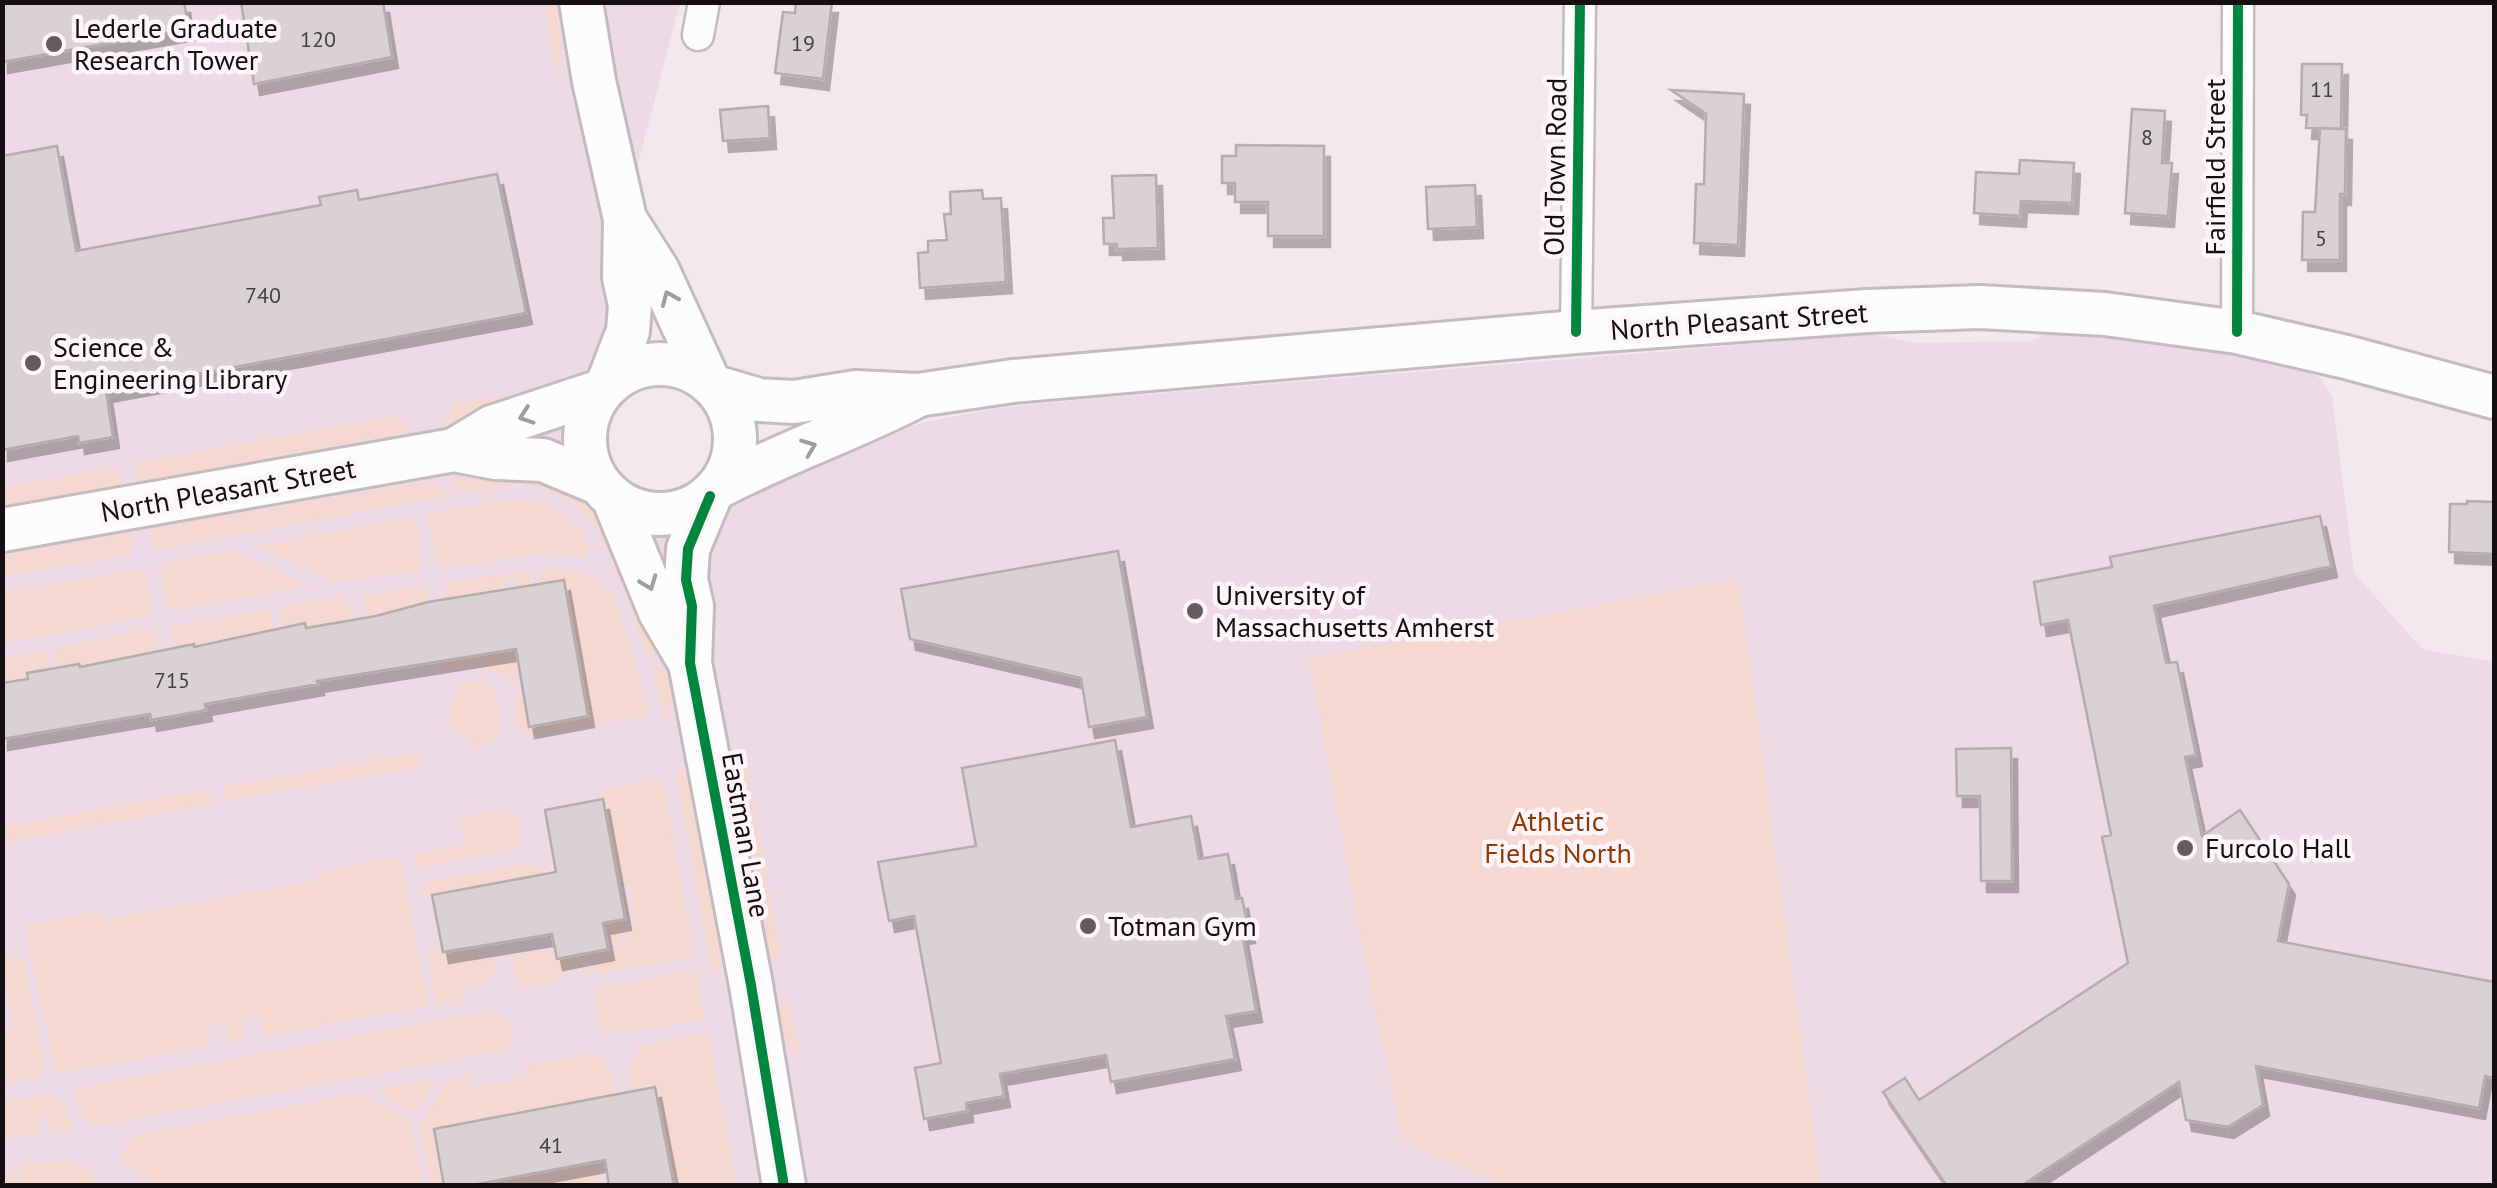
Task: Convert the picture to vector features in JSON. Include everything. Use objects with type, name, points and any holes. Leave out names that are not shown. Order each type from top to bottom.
[{"type":"main road","points":[[581,2],[625,219],[624,277],[630,305],[628,331],[604,387],[590,408],[584,428],[584,449],[606,492],[638,512],[664,515],[688,509],[715,491],[735,450],[735,430],[730,411],[711,383],[658,271],[625,219]]},
{"type":"main road","name":"North Pleasant Street","points":[[711,383],[759,400],[794,402],[856,392],[918,396],[1013,381],[1576,332],[1867,311],[1998,308],[2105,314],[2237,332],[2494,397]]},
{"type":"main road","points":[[604,387],[628,370],[651,363],[676,364],[711,383]]},
{"type":"main road","name":"North Pleasant Street","points":[[2,530],[454,450],[492,428],[604,387]]},
{"type":"main road","name":"North Pleasant Street","points":[[715,491],[762,464],[860,426],[918,396]]},
{"type":"main road","name":"North Pleasant Street","points":[[454,450],[496,458],[543,460],[606,492]]},
{"type":"main road","name":"Eastman Lane","points":[[715,491],[688,549],[686,580],[692,606],[690,664],[751,985],[784,1186]]},
{"type":"main road","name":"Eastman Lane","points":[[606,492],[660,612],[690,664]]},
{"type":"street","points":[[698,35],[704,2]]},
{"type":"street","name":"Old Town Road","points":[[1576,332],[1580,2]]},
{"type":"street","name":"Fairfield Street","points":[[2237,332],[2238,2]]},
{"type":"shaded area","name":"University of Massachusetts Amherst","points":[[2,3],[680,3],[630,194],[618,298],[573,428],[573,451],[583,494],[596,506],[647,530],[679,528],[861,441],[925,422],[998,408],[1078,400],[1872,334],[1914,343],[2031,341],[2051,333],[2084,333],[2201,349],[2310,371],[2332,396],[2354,573],[2422,649],[2494,662],[2494,1185],[3,1185]]},
{"type":"green space","points":[[544,3],[555,3],[563,56],[556,71]]},
{"type":"green space","points":[[502,396],[508,406],[443,425],[456,404]]},
{"type":"green space","points":[[393,416],[413,431],[139,482],[136,463]]},
{"type":"green space","points":[[118,467],[122,485],[3,506],[3,487]]},
{"type":"green space","points":[[521,470],[518,484],[465,492],[446,479]]},
{"type":"green space","points":[[534,471],[583,494],[596,506],[637,586],[625,592],[592,525],[567,501],[531,485]]},
{"type":"green space","points":[[433,481],[451,495],[154,550],[149,529]]},
{"type":"green space","points":[[508,500],[535,502],[557,512],[576,529],[591,551],[582,557],[551,552],[438,568],[427,514]]},
{"type":"green space","points":[[413,517],[421,553],[414,572],[333,581],[257,546]]},
{"type":"green space","points":[[130,533],[131,554],[3,576],[3,556]]},
{"type":"green space","points":[[231,551],[308,585],[177,610],[167,606],[161,564]]},
{"type":"green space","points":[[142,569],[152,615],[3,644],[3,593]]},
{"type":"green space","points":[[539,569],[577,573],[595,581],[609,595],[626,634],[648,715],[539,733],[518,729],[514,704],[523,695],[530,727],[588,716],[564,580],[538,584]]},
{"type":"green space","points":[[527,571],[531,585],[518,588],[515,577],[505,579],[506,589],[446,599],[443,583]]},
{"type":"green space","name":"Athletic Fields North","points":[[1738,579],[1821,1185],[1504,1185],[1403,1142],[1309,659]]},
{"type":"green space","points":[[424,585],[428,602],[376,613],[376,618],[367,620],[363,599],[366,596]]},
{"type":"green space","points":[[338,597],[347,603],[352,623],[283,628],[283,606]]},
{"type":"green space","points":[[641,597],[663,659],[645,650],[629,603]]},
{"type":"green space","points":[[270,609],[274,629],[175,647],[171,629],[174,626]]},
{"type":"green space","points":[[154,628],[158,650],[80,667],[56,668],[53,649]]},
{"type":"green space","points":[[516,649],[521,681],[477,666],[443,671],[441,663]]},
{"type":"green space","points":[[46,650],[49,670],[3,683],[3,659]]},
{"type":"green space","points":[[650,664],[666,672],[673,701],[666,719]]},
{"type":"green space","points":[[481,680],[495,691],[501,721],[495,739],[477,747],[446,722],[460,684]]},
{"type":"green space","points":[[742,742],[781,956],[769,959],[735,774],[734,759]]},
{"type":"green space","points":[[419,752],[422,766],[225,801],[223,787]]},
{"type":"green space","points":[[675,768],[685,776],[690,788],[723,967],[711,970]]},
{"type":"green space","points":[[662,779],[694,957],[590,974],[589,966],[622,945],[634,912],[631,884],[619,886],[601,790]]},
{"type":"green space","points":[[209,789],[212,804],[3,842],[3,827]]},
{"type":"green space","points":[[499,810],[519,825],[521,837],[513,849],[417,868],[414,854],[465,845],[461,818]]},
{"type":"green space","points":[[399,857],[428,1005],[264,1036],[260,1016],[241,1020],[245,1040],[230,1043],[226,1023],[206,1026],[209,1046],[55,1071],[24,925],[100,911],[103,920],[316,880],[315,872]]},
{"type":"green space","points":[[521,864],[541,868],[546,874],[422,897],[420,884]]},
{"type":"green space","points":[[627,895],[624,930],[608,951],[549,982],[527,987],[517,980],[510,956],[555,947],[603,923],[621,896]]},
{"type":"green space","points":[[476,948],[479,961],[494,959],[496,972],[486,983],[462,988],[463,999],[436,1004],[427,953]]},
{"type":"green space","points":[[11,956],[25,966],[44,1063],[40,1076],[3,1083],[3,1033],[15,1030],[3,972],[3,957]]},
{"type":"green space","points":[[696,970],[705,1019],[630,1031],[600,1030],[594,990]]},
{"type":"green space","points":[[789,1001],[799,1056],[786,1045],[778,1004]]},
{"type":"green space","points":[[482,1012],[508,1018],[514,1032],[508,1049],[99,1125],[85,1117],[74,1095],[74,1090],[82,1087]]},
{"type":"green space","points":[[708,1033],[736,1185],[674,1185],[656,1088],[632,1091],[631,1061],[642,1046]]},
{"type":"green space","points":[[592,1054],[606,1062],[616,1094],[434,1129],[443,1185],[430,1185],[421,1120],[449,1080],[467,1075],[471,1088],[526,1079],[524,1065]]},
{"type":"green space","points":[[437,1079],[416,1111],[405,1110],[377,1090]]},
{"type":"green space","points":[[360,1093],[409,1121],[423,1185],[157,1185],[122,1161],[124,1146],[146,1133]]},
{"type":"green space","points":[[47,1094],[62,1103],[72,1130],[53,1133],[45,1115],[41,1115],[33,1135],[3,1138],[3,1102]]},
{"type":"green space","points":[[54,1161],[81,1166],[99,1185],[3,1185],[3,1176],[22,1175],[21,1163]]},
{"type":"green space","points":[[595,1162],[599,1185],[477,1186],[477,1183]]},
{"type":"building","name":"Lederle Graduate Research Tower","points":[[2,2],[184,2],[189,29],[2,62]]},
{"type":"building","points":[[241,2],[383,2],[392,57],[254,84]]},
{"type":"building","points":[[796,2],[832,2],[823,79],[775,73],[783,12],[795,13]]},
{"type":"building","points":[[2302,64],[2342,64],[2341,129],[2306,128],[2307,115],[2301,115]]},
{"type":"building","points":[[1671,90],[1744,94],[1738,245],[1694,243],[1696,184],[1704,184],[1706,114]]},
{"type":"building","points":[[768,106],[770,138],[723,141],[720,110]]},
{"type":"building","points":[[2132,109],[2165,111],[2162,163],[2172,163],[2168,216],[2125,213]]},
{"type":"building","points":[[2320,128],[2346,129],[2345,194],[2340,194],[2340,260],[2302,260],[2303,212],[2315,212]]},
{"type":"building","points":[[1236,145],[1324,146],[1324,236],[1268,236],[1268,202],[1235,202],[1235,183],[1222,183],[1222,156],[1236,156]]},
{"type":"building","points":[[57,146],[76,251],[321,205],[319,197],[357,190],[359,200],[497,174],[526,313],[106,391],[113,437],[79,443],[78,436],[2,450],[2,156]]},
{"type":"building","points":[[2020,160],[2074,163],[2072,203],[2021,201],[2020,216],[1974,213],[1976,172],[2019,174]]},
{"type":"building","points":[[1156,175],[1158,248],[1117,249],[1117,244],[1104,244],[1103,218],[1114,218],[1112,176]]},
{"type":"building","points":[[1475,185],[1477,227],[1428,229],[1426,187]]},
{"type":"building","points":[[982,190],[983,199],[1001,198],[1006,282],[920,288],[918,253],[928,252],[928,241],[947,240],[944,214],[951,214],[950,192]]},
{"type":"building","points":[[2494,502],[2494,554],[2449,552],[2450,504]]},
{"type":"building","name":"Furcolo Hall","points":[[2320,516],[2331,566],[2154,606],[2166,663],[2177,662],[2196,755],[2185,757],[2202,836],[2240,810],[2289,884],[2278,941],[2494,982],[2494,1078],[2485,1076],[2479,1108],[2256,1066],[2263,1105],[2228,1127],[2186,1120],[2179,1082],[2021,1186],[1947,1186],[1883,1092],[1905,1078],[1919,1100],[2128,963],[2102,837],[2111,835],[2068,620],[2041,625],[2034,582],[2112,567],[2110,557]]},
{"type":"building","points":[[1118,551],[1147,717],[1089,727],[1081,678],[910,639],[901,589]]},
{"type":"building","points":[[564,580],[588,716],[529,727],[516,649],[317,681],[318,684],[205,704],[206,710],[151,720],[150,714],[2,739],[2,683],[28,679],[27,673],[194,647],[305,623],[306,628],[376,616],[428,602]]},
{"type":"building","name":"Totman Gym","points":[[1115,740],[1131,827],[1191,816],[1199,859],[1228,854],[1236,899],[1242,898],[1249,932],[1242,933],[1256,1011],[1226,1016],[1235,1059],[1111,1082],[1106,1055],[1000,1074],[1004,1096],[966,1103],[967,1111],[924,1119],[915,1068],[941,1063],[914,916],[889,921],[878,862],[976,846],[962,768]]},
{"type":"building","points":[[2011,748],[2012,881],[1981,881],[1980,796],[1957,796],[1956,749]]},
{"type":"building","points":[[603,799],[625,919],[603,923],[608,949],[557,959],[552,934],[443,952],[432,895],[556,872],[545,810]]},
{"type":"building","points":[[655,1087],[674,1186],[609,1186],[605,1160],[467,1186],[444,1186],[434,1129]]},
{"type":"cycle path","points":[[1576,332],[1580,2]]},
{"type":"cycle path","points":[[2237,332],[2238,2]]},
{"type":"cycle path","points":[[710,496],[688,549],[690,663],[751,985],[784,1186]]},
{"type":"place","name":"Lederle Graduate Research Tower","points":[[54,44]]},
{"type":"place","name":"Science & Engineering Library","points":[[33,363]]},
{"type":"place","name":"University of Massachusetts Amherst","points":[[1195,611]]},
{"type":"place","name":"Furcolo Hall","points":[[2185,848]]},
{"type":"place","name":"Totman Gym","points":[[1088,926]]}]
